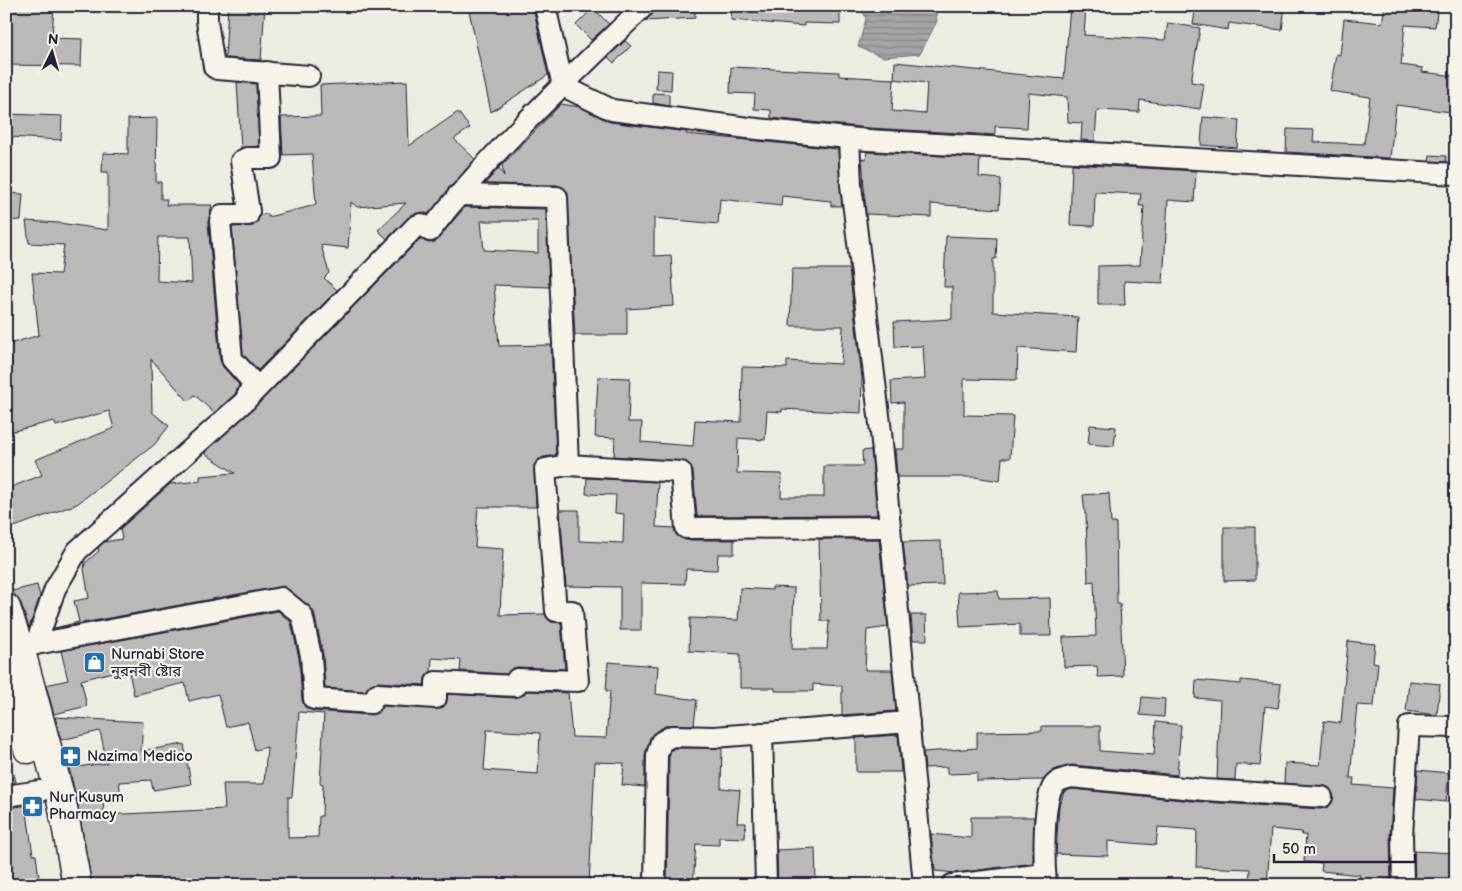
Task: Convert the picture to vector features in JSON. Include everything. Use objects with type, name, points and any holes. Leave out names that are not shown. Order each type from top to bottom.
[{"type":"highway","points":[[6,608],[21,648],[62,803],[77,885]]},
{"type":"highway","points":[[6,673],[40,791],[58,885]]},
{"type":"street","points":[[207,6],[207,21],[214,67],[217,69],[309,76]]},
{"type":"street","points":[[545,6],[563,86]]},
{"type":"street","points":[[21,648],[77,550],[245,401],[416,226],[421,224],[430,231],[458,195],[563,86],[644,6]]},
{"type":"street","points":[[245,401],[252,386],[250,379],[232,359],[220,221],[222,215],[248,216],[249,211],[241,161],[247,158],[271,158],[267,72]]},
{"type":"street","points":[[563,86],[612,110],[748,128],[849,138],[1456,174]]},
{"type":"street","points":[[849,138],[851,185],[890,527],[924,885]]},
{"type":"street","points":[[458,195],[558,197],[568,466]]},
{"type":"street","points":[[21,648],[281,598],[302,615],[311,656],[314,699],[371,703],[377,694],[436,698],[436,682],[516,686],[516,679],[578,681],[572,611],[556,611],[544,469],[568,466],[681,472],[686,528],[890,527]]},
{"type":"street","points":[[655,884],[657,755],[661,742],[672,736],[714,737],[909,722]]},
{"type":"street","points":[[1403,885],[1402,834],[1409,726],[1456,727]]},
{"type":"street","points":[[762,733],[766,885]]},
{"type":"street","points":[[952,885],[1046,879],[1046,819],[1050,794],[1058,780],[1065,778],[1322,798]]},
{"type":"street","points":[[6,796],[40,791]]},
{"type":"shaded area","points":[[861,6],[935,6],[937,21],[920,54],[883,57],[858,47],[866,19]]},
{"type":"building","points":[[10,6],[54,6],[52,38],[82,39],[81,66],[6,65],[6,28],[9,28]]},
{"type":"building","points":[[228,6],[265,6],[261,60],[225,58]]},
{"type":"building","points":[[468,6],[533,6],[548,75],[491,112]]},
{"type":"building","points":[[656,6],[695,6],[695,18],[645,21],[653,14]]},
{"type":"building","points":[[732,6],[840,6],[840,24],[804,23],[804,26],[731,20]]},
{"type":"building","points":[[1070,6],[1086,6],[1084,35],[1165,40],[1168,23],[1200,28],[1191,82],[1204,84],[1200,109],[1140,100],[1139,112],[1097,110],[1095,141],[1081,140],[1082,123],[1068,122],[1067,97],[1029,93],[1027,128],[995,126],[995,135],[869,128],[771,118],[771,110],[754,109],[755,94],[730,93],[731,67],[839,72],[839,76],[894,79],[895,62],[1064,79]],"holes":[[[894,79],[927,83],[925,114],[892,111]]]},
{"type":"building","points":[[1196,6],[1285,6],[1282,30],[1229,23],[1228,30],[1193,24]]},
{"type":"building","points":[[1385,6],[1438,6],[1435,27],[1405,25],[1401,65],[1423,68],[1422,72],[1455,76],[1451,112],[1396,105],[1390,158],[1286,152],[1287,129],[1314,130],[1313,142],[1364,144],[1370,97],[1330,91],[1336,54],[1340,55],[1344,19],[1382,23]]},
{"type":"building","points":[[593,8],[609,24],[591,40],[576,25]]},
{"type":"building","points":[[625,41],[631,46],[614,63],[608,57]]},
{"type":"building","points":[[657,70],[672,71],[671,90],[656,89]]},
{"type":"building","points":[[407,81],[409,146],[458,112],[470,128],[454,139],[475,159],[428,214],[422,212],[411,215],[387,239],[378,230],[406,203],[357,207],[351,202],[348,248],[321,245],[329,273],[324,278],[337,290],[258,370],[243,354],[232,227],[253,226],[260,215],[268,214],[268,217],[316,205],[312,154],[283,155],[281,117],[321,116],[320,85]]},
{"type":"building","points":[[237,82],[256,84],[259,146],[241,148]]},
{"type":"building","points":[[653,93],[669,94],[669,106],[653,103]]},
{"type":"building","points":[[561,104],[580,107],[610,122],[687,132],[686,134],[838,149],[842,206],[831,206],[831,201],[782,196],[781,206],[720,199],[718,224],[654,218],[654,256],[671,255],[674,306],[627,309],[627,335],[575,335],[567,191],[557,185],[485,184],[499,168],[504,176],[502,165]]},
{"type":"building","points":[[6,114],[62,116],[61,140],[9,137],[10,128],[6,128]]},
{"type":"building","points":[[1203,117],[1239,120],[1237,148],[1201,145]]},
{"type":"building","points":[[157,118],[156,182],[161,182],[161,199],[167,199],[166,205],[212,205],[208,222],[220,360],[223,367],[239,385],[235,394],[214,413],[195,395],[188,401],[151,359],[152,412],[169,426],[154,445],[77,504],[6,530],[6,489],[42,475],[35,460],[114,428],[109,411],[56,426],[54,421],[6,433],[6,345],[39,335],[32,273],[60,274],[64,245],[29,243],[26,221],[59,223],[108,230],[108,172],[102,172],[103,153],[128,154],[128,119]],"holes":[[[158,237],[190,237],[192,283],[157,281]]]},
{"type":"building","points":[[867,152],[980,158],[979,177],[1001,179],[999,209],[931,204],[931,217],[866,214],[862,158],[866,159]]},
{"type":"building","points":[[1430,155],[1446,156],[1446,162],[1429,161]]},
{"type":"building","points":[[1072,164],[1196,171],[1194,202],[1168,200],[1163,283],[1124,281],[1125,305],[1098,305],[1098,266],[1140,265],[1144,206],[1139,206],[1141,194],[1095,192],[1094,226],[1070,225]]},
{"type":"building","points":[[6,193],[23,194],[21,220],[6,221]]},
{"type":"building","points":[[465,207],[546,209],[549,287],[494,285],[499,346],[551,345],[556,455],[543,457],[534,465],[536,507],[478,507],[475,547],[503,549],[500,615],[545,614],[551,622],[561,623],[565,669],[517,667],[511,669],[507,674],[460,671],[461,660],[432,658],[431,672],[426,676],[424,685],[378,682],[371,684],[365,691],[325,688],[323,654],[314,612],[284,586],[55,628],[79,622],[74,601],[89,598],[84,569],[85,563],[99,551],[98,548],[104,542],[122,539],[120,529],[170,484],[200,481],[200,476],[235,473],[204,453],[253,409],[420,239],[428,243],[435,242]],"holes":[[[481,221],[538,221],[538,253],[484,250]]]},
{"type":"building","points":[[946,236],[997,238],[996,259],[993,259],[993,312],[1078,317],[1076,352],[1018,348],[1017,380],[964,379],[964,415],[1013,416],[1010,458],[1002,458],[1000,481],[975,477],[897,477],[895,449],[904,449],[904,402],[892,403],[891,381],[925,379],[923,346],[895,347],[894,322],[952,319],[952,287],[944,287]]},
{"type":"building","points":[[792,269],[849,269],[862,378],[861,413],[782,409],[782,412],[767,411],[765,440],[738,438],[737,473],[782,474],[781,497],[824,497],[824,466],[863,466],[862,451],[871,450],[877,515],[697,516],[693,471],[687,462],[614,456],[615,438],[595,437],[598,377],[630,378],[628,422],[642,422],[641,442],[693,446],[695,420],[741,422],[742,367],[787,368],[787,361],[841,364],[843,326],[790,326]]},
{"type":"building","points":[[1090,425],[1116,427],[1114,446],[1088,444]]},
{"type":"building","points":[[587,478],[658,482],[656,527],[674,528],[676,535],[686,540],[734,540],[734,554],[718,554],[717,570],[686,569],[685,584],[641,583],[641,630],[620,630],[620,587],[566,586],[560,510],[579,510],[579,541],[623,543],[624,514],[615,513],[616,495],[586,494]]},
{"type":"building","points":[[1109,493],[1111,523],[1116,523],[1117,604],[1120,604],[1123,676],[1098,677],[1097,666],[1064,667],[1063,637],[1096,636],[1094,581],[1088,582],[1086,514],[1083,495]]},
{"type":"building","points":[[1224,527],[1255,527],[1255,580],[1224,581]]},
{"type":"building","points":[[819,539],[879,539],[888,627],[867,630],[865,670],[892,670],[896,711],[842,715],[842,686],[813,684],[813,691],[775,691],[775,688],[740,688],[740,654],[689,651],[690,618],[738,620],[740,588],[772,590],[772,587],[794,588],[792,649],[827,649],[829,621],[821,621]]},
{"type":"building","points":[[941,541],[943,585],[908,586],[903,542]]},
{"type":"building","points":[[37,585],[40,596],[29,628],[21,603],[12,591]]},
{"type":"building","points":[[998,591],[999,599],[1050,598],[1051,636],[1020,636],[1020,624],[960,627],[958,592]]},
{"type":"building","points":[[278,611],[291,622],[299,658],[302,700],[304,706],[313,711],[370,715],[377,713],[383,706],[441,709],[446,704],[448,694],[515,698],[521,696],[526,691],[568,693],[572,737],[606,738],[610,691],[606,691],[608,662],[658,666],[656,694],[697,700],[694,725],[667,725],[655,732],[650,738],[645,755],[645,787],[622,785],[624,763],[595,762],[589,885],[165,885],[165,880],[132,878],[132,882],[92,885],[77,800],[69,768],[107,763],[100,731],[61,740],[55,717],[143,722],[141,751],[184,744],[191,784],[153,790],[151,780],[119,782],[121,796],[103,799],[104,815],[225,809],[223,784],[264,784],[267,747],[255,750],[248,722],[226,727],[218,694],[189,701],[185,683],[134,695],[128,668],[81,680],[87,706],[54,714],[46,685],[68,680],[61,651]],"holes":[[[299,712],[324,714],[320,783],[323,784],[322,816],[319,816],[318,837],[288,838],[288,797],[292,797]],[[487,730],[540,733],[538,774],[484,770]]]},
{"type":"building","points":[[911,615],[926,615],[927,640],[913,640]]},
{"type":"building","points":[[1348,641],[1375,644],[1373,662],[1378,663],[1374,706],[1357,705],[1350,778],[1354,778],[1353,785],[1393,788],[1390,835],[1391,880],[1384,880],[1383,884],[1359,882],[1360,875],[1321,871],[1322,863],[1304,862],[1306,835],[1301,835],[1302,832],[1271,829],[1267,885],[1249,885],[1250,869],[1196,867],[1197,830],[1158,827],[1156,845],[1108,841],[1108,856],[1056,854],[1059,806],[1064,792],[1072,789],[1203,802],[1321,809],[1328,807],[1334,797],[1328,787],[1284,783],[1285,763],[1320,765],[1324,721],[1341,723]]},
{"type":"building","points":[[1196,680],[1241,684],[1241,680],[1281,684],[1278,708],[1265,706],[1260,766],[1236,764],[1235,780],[1217,779],[1220,700],[1195,698]]},
{"type":"building","points":[[1409,681],[1440,684],[1437,715],[1406,711]]},
{"type":"building","points":[[1142,697],[1165,699],[1164,717],[1140,715]]},
{"type":"building","points":[[1156,722],[1181,725],[1177,775],[1072,765],[1054,770],[1043,780],[977,781],[977,773],[947,774],[947,767],[925,768],[923,752],[977,748],[977,732],[1042,731],[1042,726],[1100,726],[1100,751],[1154,755]]},
{"type":"building","points":[[898,735],[901,772],[856,772],[856,738]]},
{"type":"building","points":[[675,748],[722,748],[721,788],[740,790],[737,823],[746,823],[745,838],[719,837],[719,845],[696,844],[693,885],[667,885],[669,757],[671,750]]},
{"type":"building","points":[[1418,770],[1449,773],[1446,802],[1416,799]]},
{"type":"building","points":[[14,774],[16,782],[6,784],[6,775]]},
{"type":"building","points":[[26,806],[33,855],[36,855],[40,885],[6,885],[6,840],[12,839],[8,808]]},
{"type":"building","points":[[971,817],[1034,817],[1033,863],[956,873],[935,871],[931,834],[971,838]]},
{"type":"building","points":[[815,848],[816,882],[778,884],[777,850]]},
{"type":"building","points":[[1414,851],[1456,853],[1456,883],[1415,881]]},
{"type":"place","name":"Nurnabi Store নুরনবী ষ্টোর","points":[[95,663]]},
{"type":"place","name":"Nazima Medico","points":[[71,756]]},
{"type":"place","name":"Nur Kusum Pharmacy","points":[[33,806]]}]
